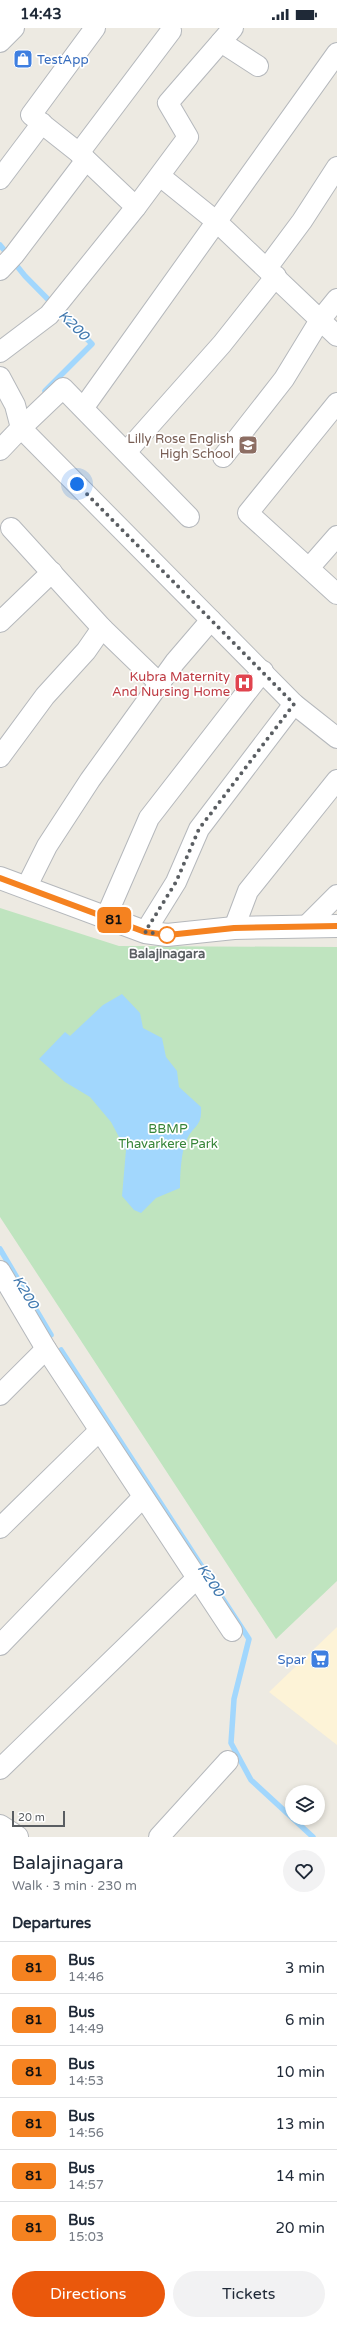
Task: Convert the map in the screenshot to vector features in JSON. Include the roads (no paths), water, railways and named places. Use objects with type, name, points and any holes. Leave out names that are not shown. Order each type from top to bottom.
[{"type":"street","points":[[0,42],[14,28]]},
{"type":"street","points":[[96,28],[31,115],[83,156],[136,207]]},
{"type":"street","points":[[0,270],[14,255],[171,31]]},
{"type":"street","points":[[0,352],[49,315],[136,207],[188,137],[168,103],[227,35],[258,66]]},
{"type":"street","points":[[84,407],[337,53]]},
{"type":"street","points":[[0,179],[42,123]]},
{"type":"street","points":[[127,451],[222,344],[271,272],[337,167]]},
{"type":"street","points":[[160,176],[217,222],[337,336]]},
{"type":"street","points":[[223,457],[284,379],[320,320],[337,299]]},
{"type":"street","points":[[0,377],[15,405],[21,428],[294,704],[337,738]]},
{"type":"street","points":[[0,450],[63,388],[127,451],[189,517]]},
{"type":"street","points":[[337,404],[248,513],[337,594]]},
{"type":"street","points":[[11,528],[102,628],[161,685]]},
{"type":"street","points":[[309,568],[337,536]]},
{"type":"street","points":[[0,622],[52,572]]},
{"type":"street","points":[[26,888],[47,846],[90,780],[161,685],[175,662],[211,620]]},
{"type":"street","points":[[0,757],[45,696],[86,650],[102,628]]},
{"type":"street","points":[[106,917],[149,818],[263,671]]},
{"type":"street","points":[[145,932],[176,882],[199,829],[294,704]]},
{"type":"street","points":[[234,928],[248,891],[337,780]]},
{"type":"street","points":[[0,878],[145,932],[168,935],[234,928],[337,926]]},
{"type":"street","points":[[305,927],[337,895]]},
{"type":"street","points":[[0,1271],[46,1349],[232,1631]]},
{"type":"street","points":[[0,1395],[46,1349]]},
{"type":"street","points":[[0,1528],[99,1431]]},
{"type":"street","points":[[0,1645],[143,1497]]},
{"type":"street","points":[[0,1769],[197,1578]]},
{"type":"street","points":[[159,1837],[228,1761]]},
{"type":"street","points":[[0,1826],[17,1837]]},
{"type":"water","points":[[122,994],[140,1013],[143,1028],[162,1038],[166,1057],[177,1071],[179,1087],[201,1107],[199,1122],[187,1139],[183,1150],[180,1188],[156,1198],[141,1213],[134,1210],[122,1196],[126,1150],[111,1122],[90,1097],[65,1082],[39,1059],[65,1032],[70,1036],[103,1005]]},
{"type":"waterway","name":"K200","points":[[0,245],[25,276],[92,344],[45,391]]},
{"type":"waterway","name":"K200","points":[[0,1249],[51,1335]]},
{"type":"waterway","name":"K200","points":[[61,1350],[249,1639],[234,1699],[231,1743],[251,1780],[313,1837]]},
{"type":"place","name":"TestApp","points":[[23,59]]},
{"type":"place","name":"Lilly Rose English High School","points":[[248,445]]},
{"type":"place","name":"Kubra Maternity And Nursing Home","points":[[244,683]]},
{"type":"place","name":"Balajinagara","points":[[167,935]]},
{"type":"place","name":"Spar","points":[[320,1659]]},
{"type":"park label","name":"BBMP Thavarkere Park","points":[[168,1136]]}]
